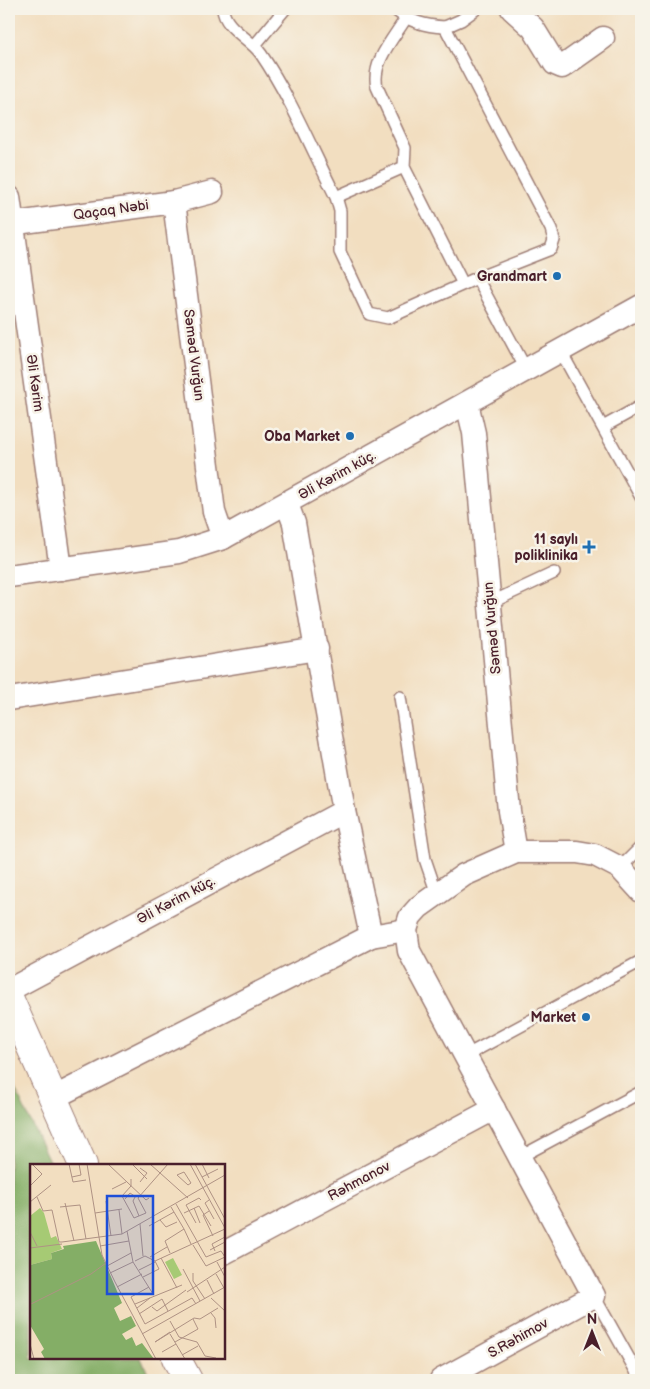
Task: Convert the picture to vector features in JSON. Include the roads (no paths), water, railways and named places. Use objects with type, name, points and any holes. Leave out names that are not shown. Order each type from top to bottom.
[{"type":"main road","points":[[9,998],[83,1164]]},
{"type":"main road","points":[[177,1359],[188,1380]]},
{"type":"street","points":[[512,9],[533,28],[555,64],[562,67],[603,38]]},
{"type":"street","name":"Qaçaq Nəbi","points":[[11,224],[174,202],[212,192]]},
{"type":"street","name":"Əli Kərim","points":[[9,198],[11,224],[61,569]]},
{"type":"street","name":"Səməd Vurğun","points":[[174,202],[214,512],[223,538]]},
{"type":"street","name":"Əli Kərim küç.","points":[[9,576],[179,552],[223,538],[641,306]]},
{"type":"street","name":"Səməd Vurğun","points":[[467,403],[474,433],[509,811],[516,852]]},
{"type":"street","points":[[287,504],[294,523],[344,811],[371,936]]},
{"type":"street","points":[[9,699],[317,649]]},
{"type":"street","name":"Əli Kərim küç.","points":[[9,990],[344,811]]},
{"type":"street","points":[[594,1296],[409,951],[406,930],[410,918],[437,894],[464,875],[516,852],[577,852],[608,860],[620,868],[641,891]]},
{"type":"street","points":[[53,1098],[371,936],[406,930]]},
{"type":"street","name":"Rəhmanov","points":[[225,1252],[494,1109]]},
{"type":"street","name":"S.Rəhimov","points":[[441,1380],[594,1296]]},
{"type":"lane","points":[[223,9],[226,21],[254,45],[270,68],[336,197],[340,211],[340,252],[369,314],[388,318],[550,248],[554,240],[551,229],[446,27]]},
{"type":"lane","points":[[254,45],[285,9]]},
{"type":"lane","points":[[394,9],[406,18],[428,26],[446,27],[461,20],[476,9]]},
{"type":"lane","points":[[406,18],[376,67],[374,77],[377,88],[405,148],[404,167],[463,284]]},
{"type":"lane","points":[[336,197],[404,167]]},
{"type":"lane","points":[[477,278],[526,369]]},
{"type":"lane","points":[[560,350],[641,497]]},
{"type":"lane","points":[[603,426],[641,406]]},
{"type":"lane","points":[[490,603],[554,573]]},
{"type":"lane","points":[[400,696],[425,860],[437,894]]},
{"type":"lane","points":[[620,868],[641,847]]},
{"type":"lane","points":[[465,1056],[641,962]]},
{"type":"lane","points":[[520,1157],[641,1092]]},
{"type":"lane","points":[[594,1296],[641,1380]]},
{"type":"place","name":"Grandmart","points":[[557,276]]},
{"type":"place","name":"Oba Market","points":[[350,436]]},
{"type":"place","name":"11 saylı poliklinika","points":[[589,547]]},
{"type":"place","name":"Market","points":[[586,1017]]}]
